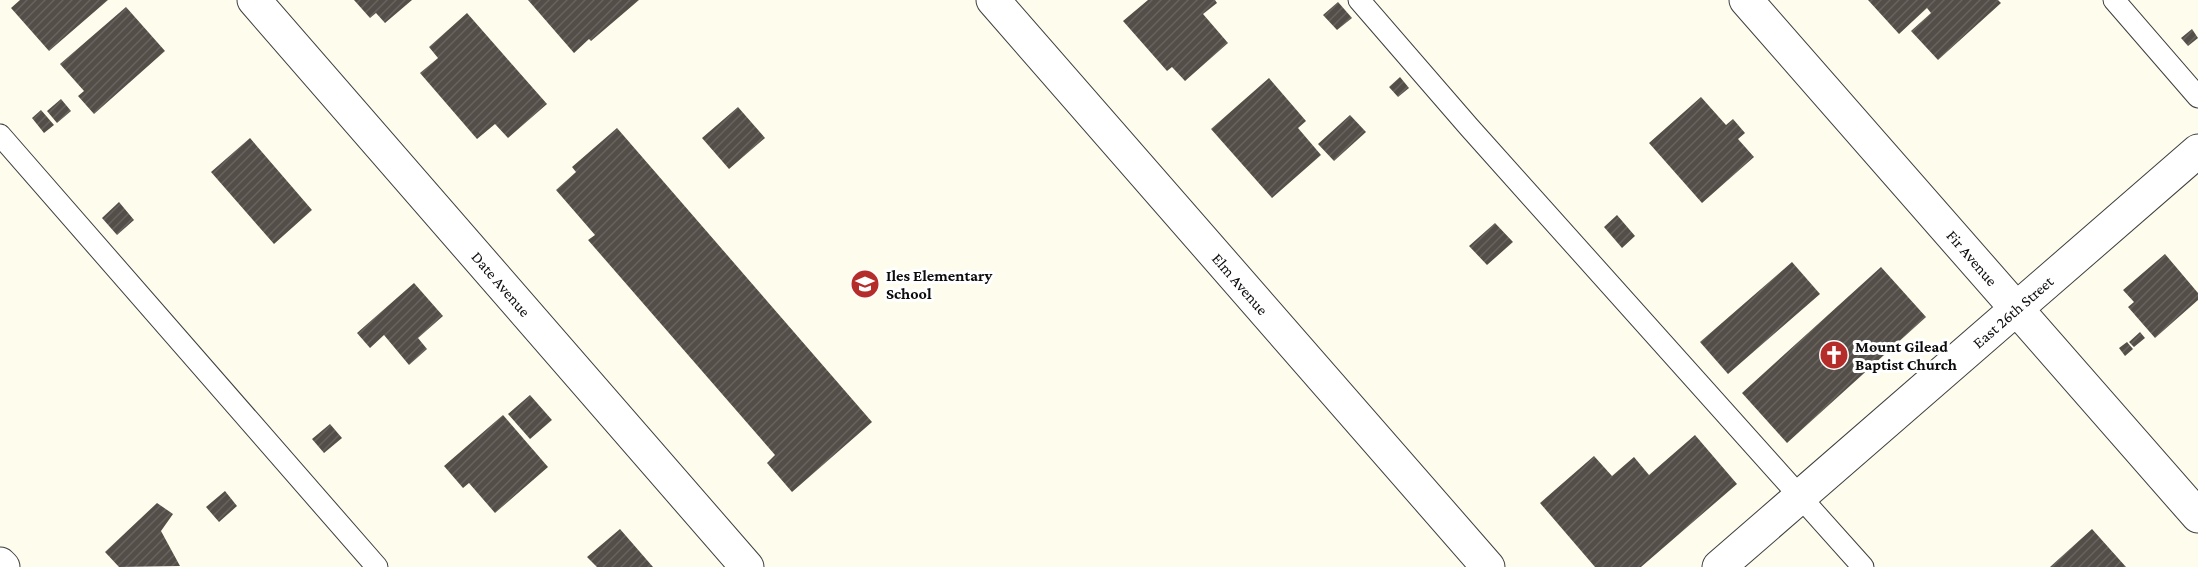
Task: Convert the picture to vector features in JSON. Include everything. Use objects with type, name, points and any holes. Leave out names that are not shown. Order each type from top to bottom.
[{"type":"street","name":"Date Avenue","points":[[254,0],[747,567]]},
{"type":"street","name":"Elm Avenue","points":[[993,0],[1488,567]]},
{"type":"street","name":"Fir Avenue","points":[[1746,0],[2198,516]]},
{"type":"street","name":"East 26th Street","points":[[1719,567],[2198,151]]},
{"type":"lane","points":[[1359,0],[1469,127],[1863,567]]},
{"type":"lane","points":[[2114,0],[2198,97]]},
{"type":"lane","points":[[0,135],[377,567]]},
{"type":"building","points":[[20,0],[108,0],[49,51],[11,8]]},
{"type":"building","points":[[354,0],[412,0],[385,23],[376,13],[370,18]]},
{"type":"building","points":[[528,0],[639,0],[574,53]]},
{"type":"building","points":[[1148,0],[1215,0],[1217,3],[1203,14],[1228,43],[1185,81],[1172,67],[1167,71],[1123,21]]},
{"type":"building","points":[[1868,0],[1998,0],[2001,3],[1938,60],[1911,31],[1931,13],[1927,8],[1899,34]]},
{"type":"building","points":[[1338,2],[1352,18],[1337,30],[1323,15]]},
{"type":"building","points":[[126,7],[165,51],[94,114],[78,96],[84,91],[60,64]]},
{"type":"building","points":[[467,13],[547,104],[508,138],[495,124],[477,139],[420,73],[438,58],[429,47]]},
{"type":"building","points":[[2192,29],[2198,38],[2188,46],[2181,38]]},
{"type":"building","points":[[1400,77],[1409,88],[1398,97],[1389,87]]},
{"type":"building","points":[[1269,78],[1306,121],[1298,128],[1321,155],[1272,198],[1211,129]]},
{"type":"building","points":[[1701,97],[1726,125],[1733,119],[1745,133],[1738,139],[1754,157],[1702,203],[1649,143]]},
{"type":"building","points":[[61,99],[71,111],[57,123],[47,111]]},
{"type":"building","points":[[738,107],[765,138],[729,169],[702,138]]},
{"type":"building","points":[[41,110],[54,125],[44,133],[32,118]]},
{"type":"building","points":[[1350,115],[1366,132],[1334,161],[1318,144]]},
{"type":"building","points":[[617,128],[872,422],[792,492],[767,463],[775,455],[588,240],[595,235],[556,190],[576,172],[572,167]]},
{"type":"building","points":[[250,138],[312,210],[274,244],[211,172]]},
{"type":"building","points":[[119,202],[134,220],[117,235],[102,218]]},
{"type":"building","points":[[1617,215],[1635,236],[1622,248],[1604,227]]},
{"type":"building","points":[[1495,223],[1513,242],[1487,265],[1469,246]]},
{"type":"building","points":[[2165,254],[2198,293],[2198,300],[2155,338],[2128,307],[2134,302],[2123,290]]},
{"type":"building","points":[[1792,262],[1820,294],[1728,374],[1700,342]]},
{"type":"building","name":"Mount Gilead Baptist Church","points":[[1881,267],[1926,317],[1787,443],[1742,393]]},
{"type":"building","points":[[414,283],[443,316],[418,338],[427,349],[409,365],[384,335],[370,348],[357,333]]},
{"type":"building","points":[[2140,332],[2145,338],[2134,347],[2129,342]]},
{"type":"building","points":[[2127,342],[2133,349],[2125,356],[2119,348]]},
{"type":"building","points":[[530,395],[552,420],[530,439],[508,414]]},
{"type":"building","points":[[503,415],[548,467],[495,513],[469,483],[463,488],[444,466]]},
{"type":"building","points":[[330,424],[342,438],[324,453],[312,439]]},
{"type":"building","points":[[1695,435],[1737,484],[1641,567],[1595,567],[1540,503],[1594,456],[1612,476],[1634,457],[1649,475]]},
{"type":"building","points":[[225,491],[237,506],[219,522],[206,507]]},
{"type":"building","points":[[157,503],[173,514],[161,531],[180,566],[119,567],[105,552]]},
{"type":"building","points":[[620,529],[653,567],[597,567],[587,557]]},
{"type":"building","points":[[2092,529],[2126,567],[2050,567]]},
{"type":"place","name":"Iles Elementary School","points":[[865,284]]},
{"type":"place","name":"Mount Gilead Baptist Church","points":[[1834,355]]}]
